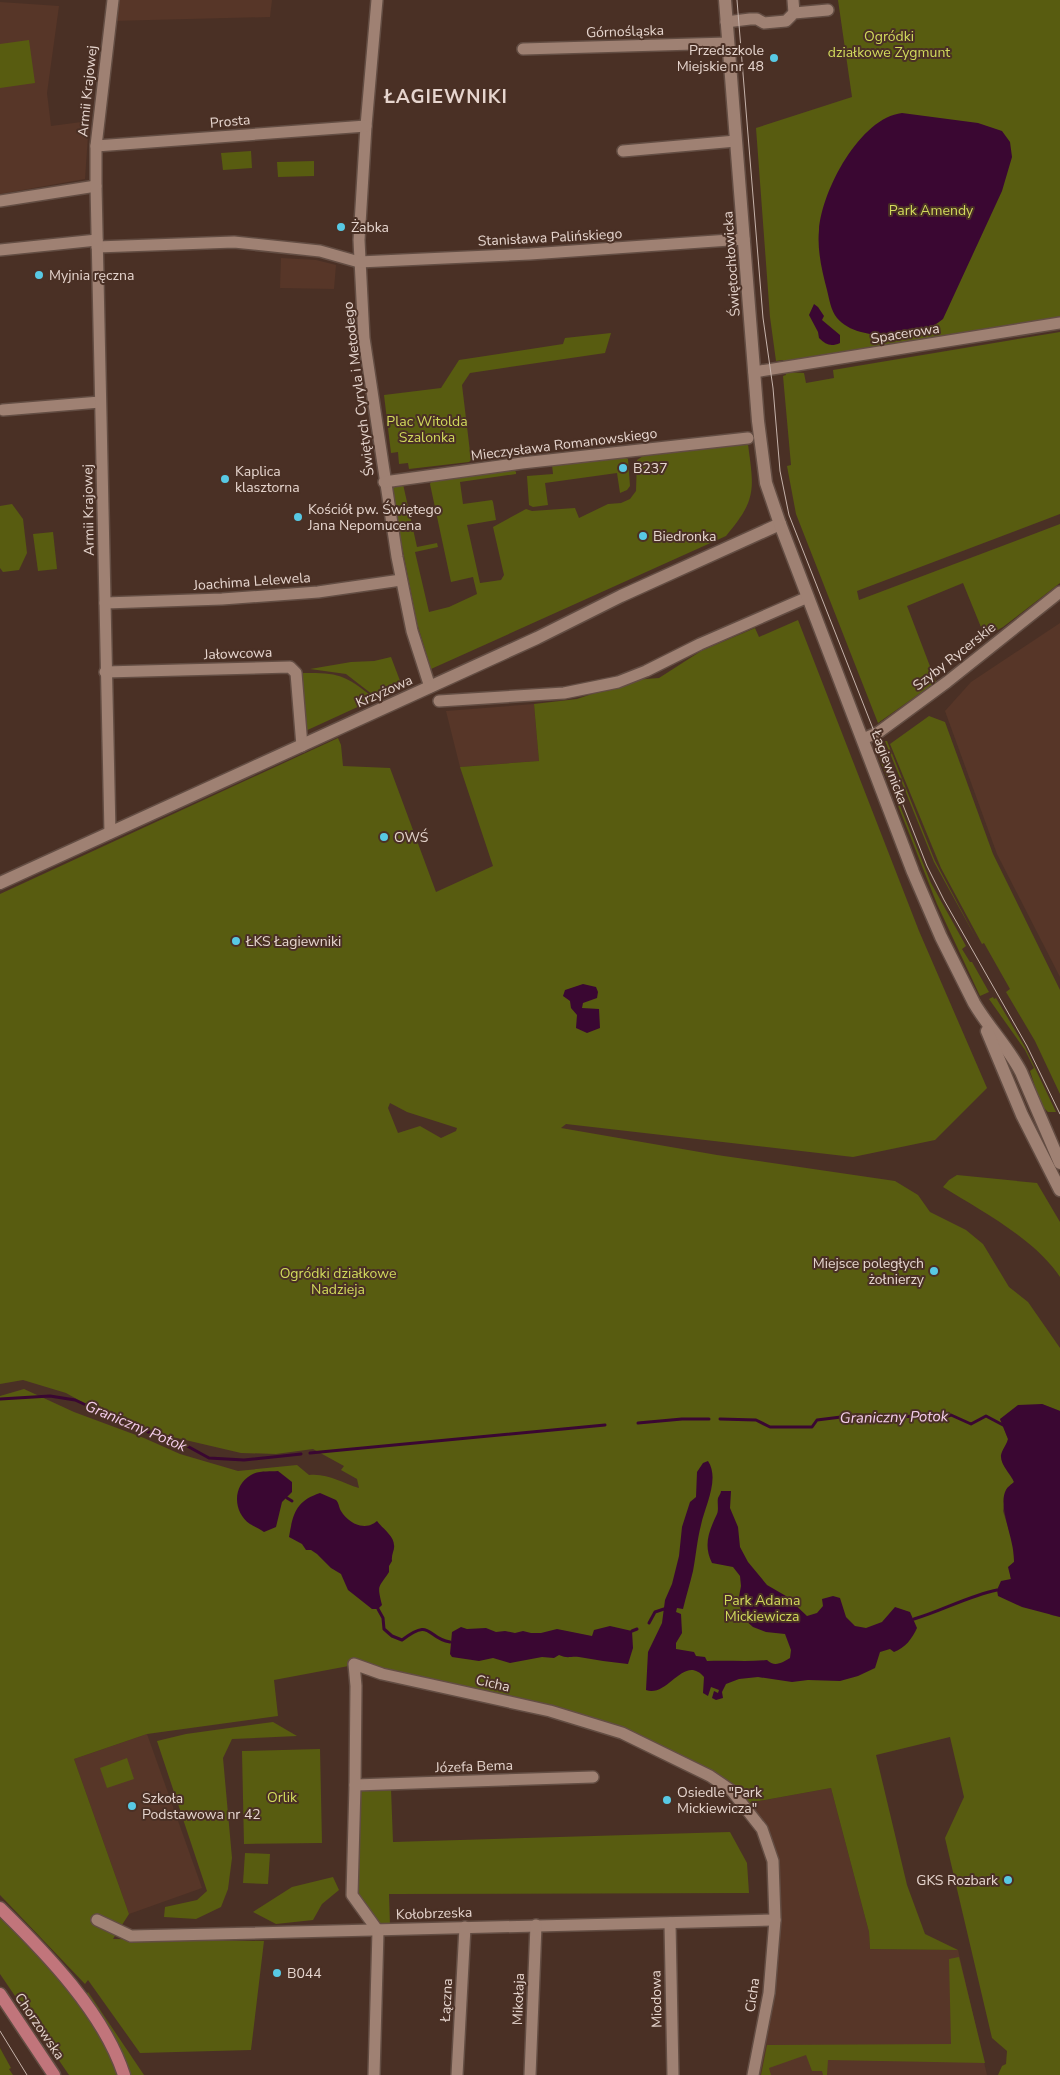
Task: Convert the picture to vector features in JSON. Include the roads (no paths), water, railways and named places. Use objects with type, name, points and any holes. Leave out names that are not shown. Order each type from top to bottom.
[{"type":"main road","name":"Świętochłowicka","points":[[725,0],[762,460],[766,483],[780,524]]},
{"type":"main road","name":"Łagiewnicka","points":[[780,524],[921,891],[941,937],[982,1017],[1013,1094],[1060,1190]]},
{"type":"main road","name":"Krzyżowa","points":[[0,883],[302,746],[780,524]]},
{"type":"main road","name":"Łagiewnicka","points":[[982,1017],[1016,1061],[1060,1163]]},
{"type":"main road","points":[[0,1908],[44,1953],[79,1996],[105,2035],[124,2075]]},
{"type":"main road","name":"Chorzowska","points":[[0,1994],[54,2075]]},
{"type":"street","name":"Armii Krajowej","points":[[110,833],[105,672],[96,146],[113,0]]},
{"type":"street","name":"Świętych Cyryla i Metodego","points":[[377,0],[366,126],[359,262],[364,338],[384,482],[401,580],[412,631],[430,687]]},
{"type":"street","points":[[793,0],[794,13]]},
{"type":"street","points":[[726,22],[750,19],[764,23],[786,21],[794,13],[828,10]]},
{"type":"street","name":"Górnośląska","points":[[523,49],[728,43]]},
{"type":"street","name":"Prosta","points":[[96,146],[366,126]]},
{"type":"street","points":[[624,151],[736,141]]},
{"type":"street","points":[[0,201],[96,186]]},
{"type":"street","name":"Stanisława Palińskiego","points":[[359,262],[530,254],[744,239]]},
{"type":"street","points":[[0,250],[97,243],[234,242],[320,251],[359,262]]},
{"type":"street","name":"Spacerowa","points":[[754,372],[1060,323]]},
{"type":"street","points":[[3,410],[100,402]]},
{"type":"street","name":"Mieczysława Romanowskiego","points":[[384,482],[748,438]]},
{"type":"street","name":"Joachima Lelewela","points":[[104,603],[318,592],[401,580]]},
{"type":"street","name":"Szyby Rycerskie","points":[[863,739],[879,732],[947,682],[1060,592]]},
{"type":"street","points":[[439,701],[564,693],[618,682],[808,597]]},
{"type":"street","name":"Jałowcowa","points":[[105,672],[290,667],[296,673],[302,746]]},
{"type":"street","name":"Cicha","points":[[378,1931],[352,1896],[356,1686],[354,1664],[382,1674],[550,1711],[622,1733],[710,1776],[732,1791],[762,1829],[773,1862],[775,1920],[769,1993],[753,2075]]},
{"type":"street","name":"Józefa Bema","points":[[355,1784],[593,1777]]},
{"type":"street","name":"Kołobrzeska","points":[[97,1920],[131,1936],[775,1920]]},
{"type":"street","name":"Miodowa","points":[[670,1923],[673,2075]]},
{"type":"street","name":"Mikołaja","points":[[530,2075],[536,1925]]},
{"type":"street","name":"Łączna","points":[[457,2075],[465,1927]]},
{"type":"street","points":[[374,2075],[378,1931]]},
{"type":"waterway","name":"Graniczny Potok","points":[[0,1399],[50,1396],[75,1400],[139,1429],[178,1441],[209,1458],[244,1460],[301,1454]]},
{"type":"waterway","name":"Graniczny Potok","points":[[720,1419],[756,1420],[770,1427],[812,1427],[817,1420],[857,1415],[917,1416],[937,1420],[951,1415],[971,1424],[986,1416],[1003,1425]]},
{"type":"waterway","name":"Graniczny Potok","points":[[638,1423],[682,1419],[709,1419]]},
{"type":"waterway","name":"Graniczny Potok","points":[[310,1453],[605,1425]]},
{"type":"waterway","points":[[287,1498],[292,1501]]},
{"type":"waterway","points":[[914,1619],[997,1590]]},
{"type":"waterway","points":[[378,1609],[383,1618],[384,1629],[392,1636],[402,1640],[412,1633],[424,1629],[442,1640],[450,1642]]},
{"type":"waterway","points":[[649,1623],[655,1612],[664,1609]]},
{"type":"waterway","points":[[632,1631],[637,1629]]},
{"type":"tram line","points":[[737,0],[763,318],[773,388],[780,471],[789,515],[927,866],[944,900],[1027,1046],[1060,1114]]},
{"type":"tram line","points":[[0,2031],[27,2075]]},
{"type":"place","name":"Przedszkole Miejskie nr 48","points":[[774,58]]},
{"type":"place","name":"Żabka","points":[[341,227]]},
{"type":"place","name":"Myjnia ręczna","points":[[39,275]]},
{"type":"place","name":"B237","points":[[623,468]]},
{"type":"place","name":"Kaplica klasztorna","points":[[225,479]]},
{"type":"place","name":"Kościół pw. Świętego Jana Nepomucena","points":[[298,517]]},
{"type":"place","name":"Biedronka","points":[[643,536]]},
{"type":"place","name":"OWŚ","points":[[384,837]]},
{"type":"place","name":"ŁKS Łagiewniki","points":[[236,941]]},
{"type":"place","name":"Miejsce poległych żołnierzy","points":[[934,1271]]},
{"type":"place","name":"Osiedle \"Park Mickiewicza\"","points":[[667,1800]]},
{"type":"place","name":"Szkoła Podstawowa nr 42","points":[[132,1806]]},
{"type":"place","name":"GKS Rozbark","points":[[1008,1880]]},
{"type":"place","name":"B044","points":[[277,1973]]},
{"type":"district","name":"ŁAGIEWNIKI","points":[[446,96]]},
{"type":"park label","name":"Ogródki działkowe Zygmunt","points":[[889,44]]},
{"type":"park label","name":"Park Amendy","points":[[931,210]]},
{"type":"park label","name":"Plac Witolda Szalonka","points":[[427,430]]},
{"type":"park label","name":"Ogródki działkowe Nadzieja","points":[[338,1282]]},
{"type":"park label","name":"Park Adama Mickiewicza","points":[[762,1608]]},
{"type":"park label","name":"Orlik","points":[[282,1797]]}]
